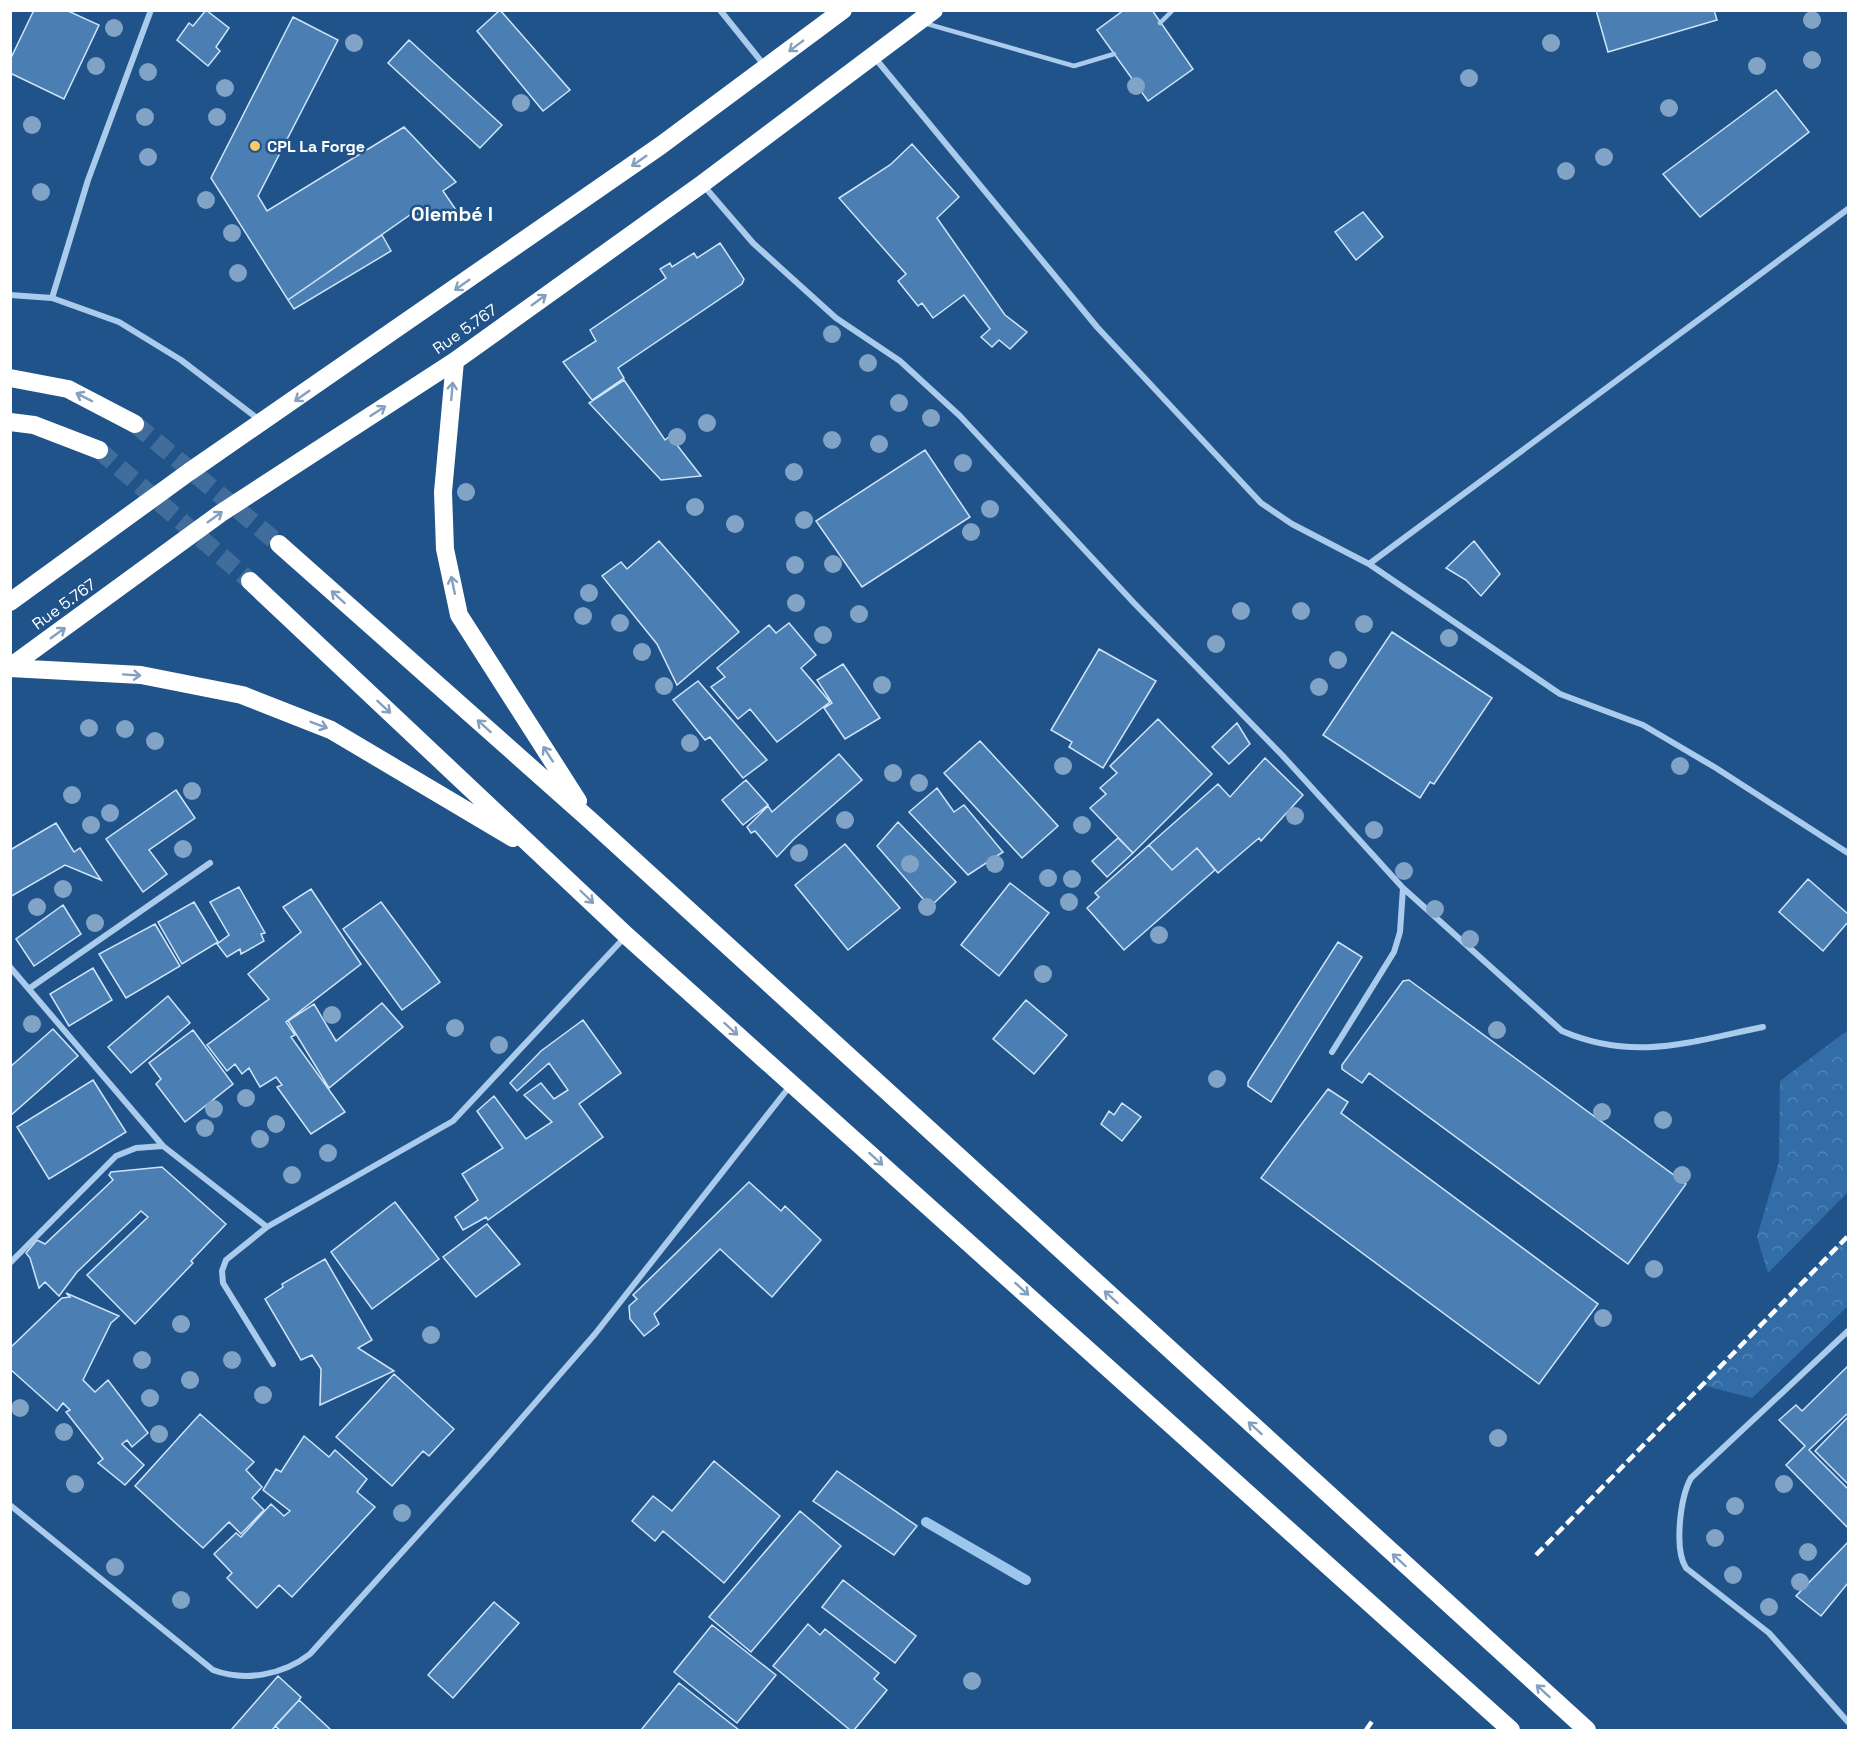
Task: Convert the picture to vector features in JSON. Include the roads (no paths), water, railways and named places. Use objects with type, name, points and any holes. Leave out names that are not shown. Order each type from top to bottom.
[{"type":"highway","points":[[10,602],[189,472],[264,423],[660,146],[843,10]]},
{"type":"highway","name":"Rue 5.767","points":[[10,668],[221,513],[455,361],[702,184],[934,10]]},
{"type":"highway","points":[[455,361],[443,492],[445,549],[459,615],[591,820]]},
{"type":"highway","points":[[10,378],[68,389],[135,424]]},
{"type":"highway","points":[[10,422],[34,425],[99,450]]},
{"type":"highway","points":[[279,544],[591,820],[1587,1731]]},
{"type":"highway","points":[[250,580],[627,936],[1416,1643],[1511,1731]]},
{"type":"highway","points":[[10,668],[141,675],[242,695],[331,730],[544,857]]},
{"type":"street","points":[[52,298],[88,180],[151,10]]},
{"type":"street","points":[[720,10],[767,68]]},
{"type":"street","points":[[873,55],[1097,327],[1262,503],[1292,524],[1370,564],[1560,694],[1643,725],[1716,768],[1848,853]]},
{"type":"street","points":[[702,184],[753,243],[836,318],[900,361],[960,416],[1134,603],[1282,755],[1403,888],[1562,1031],[1588,1042],[1622,1048],[1665,1046],[1763,1027]]},
{"type":"street","points":[[1370,564],[1848,209]]},
{"type":"street","points":[[10,295],[52,298],[119,322],[181,360],[264,423]]},
{"type":"street","points":[[30,988],[210,863]]},
{"type":"street","points":[[1332,1052],[1394,952],[1400,932],[1403,888]]},
{"type":"street","points":[[273,1364],[223,1283],[222,1271],[226,1260],[267,1227],[453,1121],[627,936]]},
{"type":"street","points":[[10,967],[163,1146],[267,1227]]},
{"type":"street","points":[[10,1505],[213,1670],[229,1676],[256,1676],[295,1666],[310,1654],[595,1334],[792,1083]]},
{"type":"street","points":[[10,1263],[116,1156],[136,1148],[163,1146]]},
{"type":"street","points":[[1848,1331],[1691,1478],[1684,1492],[1679,1557],[1686,1568],[1769,1633],[1848,1722]]},
{"type":"lane","points":[[1160,23],[1173,10]]},
{"type":"lane","points":[[919,22],[1074,66],[1114,54]]},
{"type":"waterway","points":[[926,1522],[1026,1580]]},
{"type":"tunnel","points":[[135,424],[279,544]]},
{"type":"tunnel","points":[[99,450],[250,581]]},
{"type":"railway","points":[[1536,1555],[1848,1236]]},
{"type":"railway","points":[[1366,1730],[1373,1720]]},
{"type":"place","name":"CPL La Forge","points":[[255,146]]},
{"type":"district","name":"Olembé I","points":[[452,214]]}]
